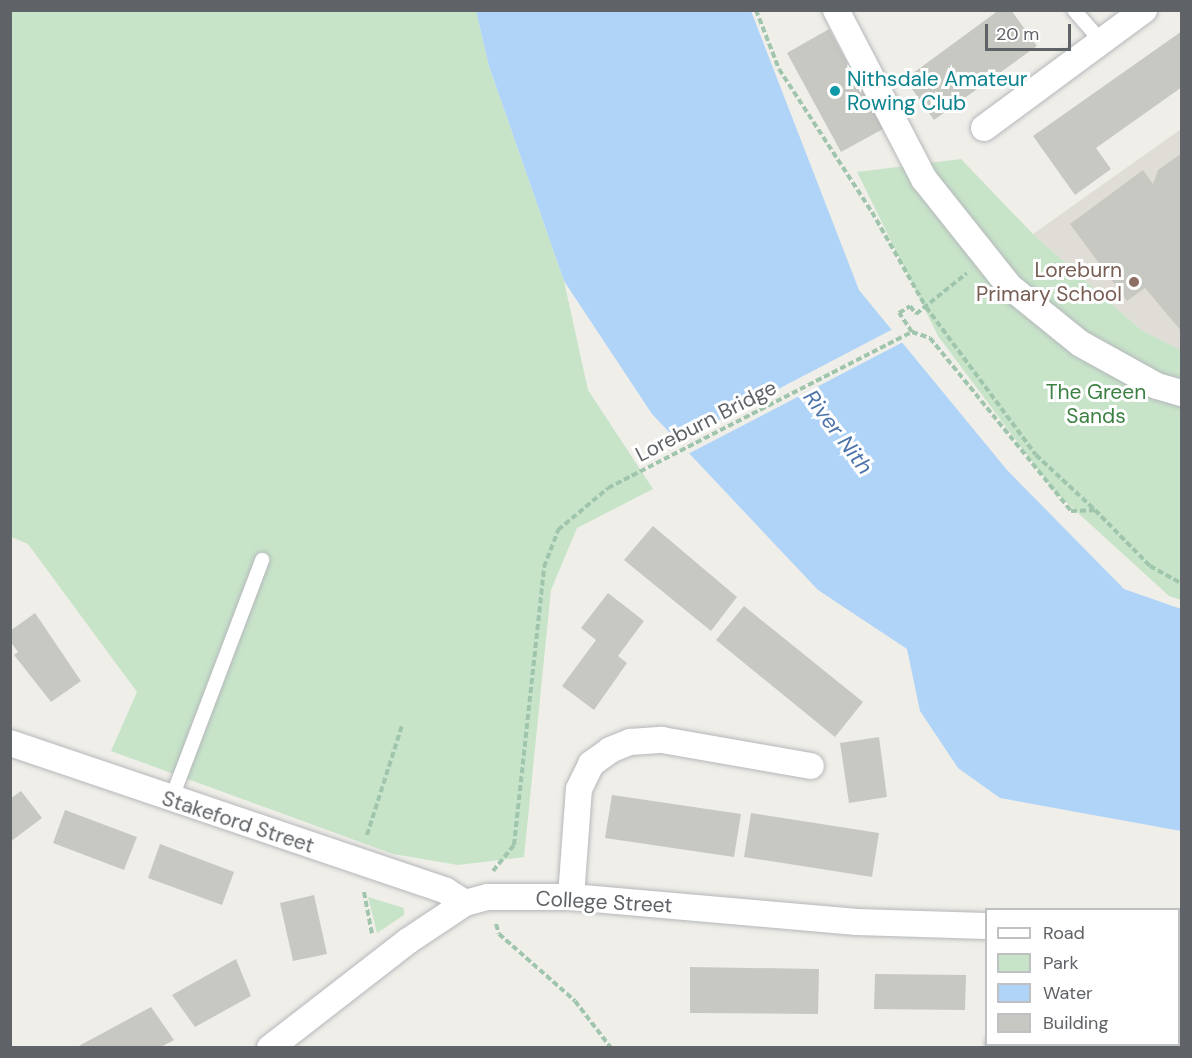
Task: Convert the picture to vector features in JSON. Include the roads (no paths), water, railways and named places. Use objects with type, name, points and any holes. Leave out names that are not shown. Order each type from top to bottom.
[{"type":"street","points":[[836,10],[924,179],[1009,286],[1082,344],[1157,386],[1182,393]]},
{"type":"street","points":[[984,128],[1144,10]]},
{"type":"street","points":[[571,897],[579,789],[591,764],[610,750],[630,742],[662,740],[811,766]]},
{"type":"street","name":"Stakeford Street","points":[[10,743],[171,800],[476,900]]},
{"type":"street","name":"College Street","points":[[476,900],[571,897],[856,922],[985,926]]},
{"type":"street","points":[[270,1047],[377,965],[476,900]]},
{"type":"lane","points":[[1074,10],[1102,42]]},
{"type":"lane","points":[[171,800],[262,560]]},
{"type":"water","name":"River Nith","points":[[476,11],[751,11],[859,290],[1007,470],[1124,589],[1181,609],[1181,831],[1000,798],[958,768],[920,711],[907,649],[818,590],[652,414],[564,281],[489,66]]},
{"type":"place","name":"Nithsdale Amateur Rowing Club","points":[[835,91]]},
{"type":"place","name":"Loreburn Primary School","points":[[1134,282]]},
{"type":"park label","name":"The Green Sands","points":[[1096,404]]}]
